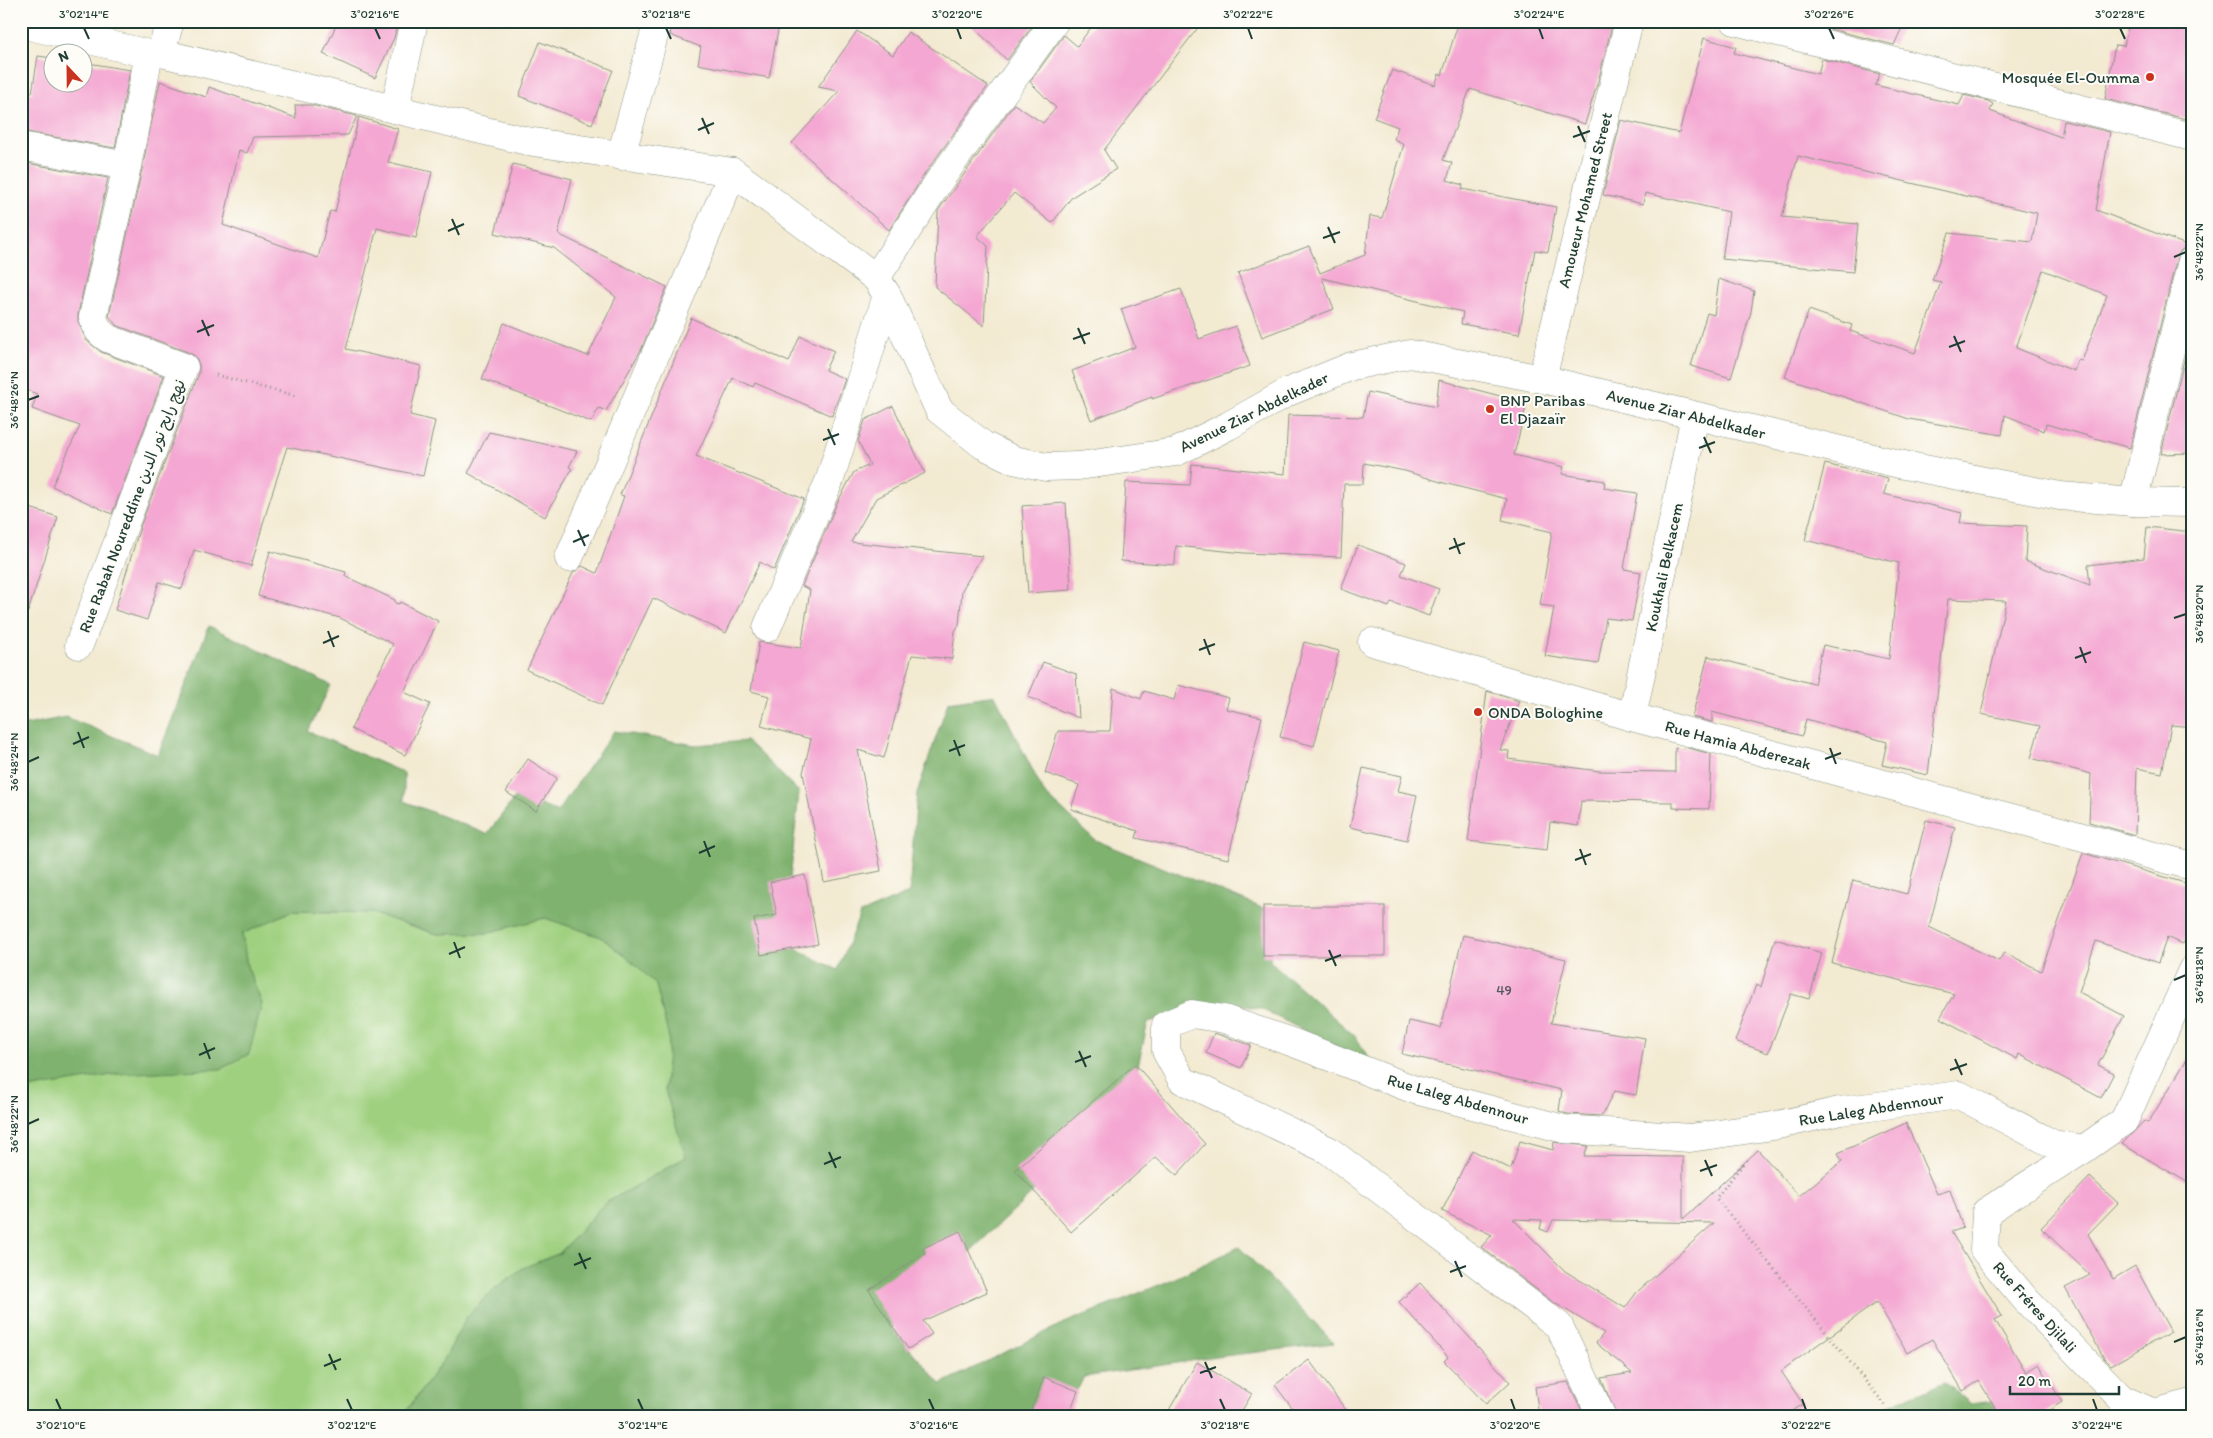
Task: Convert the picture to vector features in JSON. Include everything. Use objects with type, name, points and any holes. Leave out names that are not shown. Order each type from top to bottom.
[{"type":"street","name":"Rue Rabah Noureddine نهج رابح نور الدين","points":[[79,645],[184,367],[109,339],[101,334],[95,326],[93,317],[127,166],[155,54],[170,21]]},
{"type":"street","points":[[395,109],[414,21]]},
{"type":"street","points":[[620,156],[658,21]]},
{"type":"street","points":[[767,628],[830,479],[882,287],[939,181],[1055,21]]},
{"type":"street","name":"Amoueur Mohamed Street","points":[[1542,379],[1628,21]]},
{"type":"street","points":[[1735,21],[2192,137]]},
{"type":"street","points":[[21,24],[527,141],[733,172],[882,287]]},
{"type":"street","points":[[21,146],[127,166]]},
{"type":"street","points":[[568,558],[733,172]]},
{"type":"street","points":[[2134,502],[2192,261]]},
{"type":"street","name":"Avenue Ziar Abdelkader","points":[[882,287],[939,410],[983,445],[1014,460],[1046,467],[1079,466],[1176,452],[1228,426],[1288,392],[1352,366],[1410,354],[1542,379],[1899,464],[2060,496],[2134,502],[2192,503]]},
{"type":"street","name":"Koukhali Belkacem","points":[[1632,717],[1695,416]]},
{"type":"street","name":"Rue Hamia Abderezak","points":[[1372,642],[1632,717],[2192,866]]},
{"type":"street","points":[[2084,1149],[2124,1121],[2192,970]]},
{"type":"street","name":"Rue Laleg Abdennour","points":[[1602,1417],[1559,1326],[1328,1150],[1182,1080],[1166,1051],[1166,1025],[1192,1014],[1224,1019],[1294,1043],[1415,1090],[1564,1129],[1690,1138],[1773,1126],[1840,1111],[1960,1095],[2053,1144],[2084,1149]]},
{"type":"street","name":"Rue Fréres Djilali","points":[[2084,1149],[1986,1212],[1984,1250],[2026,1300],[2122,1399],[2154,1413],[2192,1402]]},
{"type":"path","name":"Rue Rabah Noureddine نهج رابح نور الدين","points":[[184,367],[296,396]]},
{"type":"path","points":[[1773,1126],[1716,1198],[1886,1406]]},
{"type":"green space","points":[[209,626],[331,685],[308,731],[404,773],[404,801],[487,834],[517,795],[557,812],[614,731],[695,745],[747,741],[799,792],[790,880],[789,945],[838,970],[860,914],[909,893],[917,793],[948,702],[995,695],[1044,793],[1095,840],[1272,912],[1270,961],[1356,1037],[1373,1065],[1261,1009],[1224,1002],[1148,1022],[1130,1101],[890,1327],[941,1384],[1062,1324],[1169,1281],[1239,1247],[1334,1343],[1216,1357],[1084,1377],[1061,1417],[402,1417],[445,1358],[467,1316],[495,1288],[523,1268],[560,1253],[604,1204],[686,1157],[665,1090],[669,1038],[656,985],[634,963],[601,937],[545,918],[486,933],[437,934],[371,913],[292,911],[242,934],[247,966],[262,1004],[249,1054],[221,1069],[117,1074],[21,1090],[21,726],[66,717],[158,755]]},
{"type":"green space","points":[[292,911],[371,913],[437,934],[486,933],[545,918],[601,937],[634,963],[656,985],[669,1038],[665,1090],[686,1157],[604,1204],[560,1253],[523,1268],[495,1288],[467,1316],[445,1358],[402,1417],[21,1417],[21,1090],[117,1074],[262,1004],[247,966],[242,934]]},
{"type":"green space","points":[[1945,1382],[1971,1404],[2014,1398],[2028,1417],[1878,1417],[1886,1406]]},
{"type":"building","points":[[338,21],[398,21],[394,38],[375,78],[323,54]]},
{"type":"building","points":[[673,21],[760,21],[779,25],[769,78],[698,64],[701,47],[670,35]]},
{"type":"building","points":[[967,21],[1036,21],[1007,60]]},
{"type":"building","points":[[1096,21],[1203,21],[1104,150],[1116,169],[1072,197],[1052,223],[1014,193],[977,236],[988,246],[984,326],[935,287],[938,211],[1014,104],[1043,123],[1056,108],[1030,82],[1064,35],[1077,46]]},
{"type":"building","points":[[1459,21],[1613,21],[1585,124],[1470,89],[1443,160],[1452,163],[1447,180],[1463,185],[1462,189],[1556,207],[1548,252],[1535,250],[1519,334],[1461,324],[1463,312],[1322,278],[1334,309],[1262,337],[1238,273],[1309,246],[1320,273],[1365,255],[1370,216],[1382,218],[1404,144],[1394,139],[1398,127],[1374,118],[1392,70],[1435,85],[1439,74],[1442,75]]},
{"type":"building","points":[[1832,21],[1905,21],[1894,45],[1830,29]]},
{"type":"building","name":"Mosquée El-Oumma","points":[[2129,21],[2192,21],[2192,115],[2186,119],[2105,99],[2115,45],[2124,46]]},
{"type":"building","points":[[857,31],[893,55],[908,32],[988,86],[926,172],[889,230],[792,143],[839,91],[818,87]]},
{"type":"building","points":[[1704,38],[1736,47],[1734,53],[1818,74],[1822,59],[1880,74],[1875,85],[1959,105],[1964,95],[1988,101],[1993,104],[1990,111],[2061,137],[2064,121],[2110,132],[2096,210],[2189,246],[2181,250],[2177,257],[2130,448],[2046,424],[2044,431],[2005,415],[2002,435],[1909,419],[1785,377],[1809,310],[1852,325],[1850,331],[1915,353],[1941,282],[1932,280],[1949,233],[2032,242],[2037,213],[1798,156],[1782,217],[1858,224],[1853,272],[1722,259],[1729,212],[1645,193],[1643,204],[1603,195],[1621,120],[1679,133]],"holes":[[[2043,270],[2107,295],[2082,361],[2078,360],[2074,371],[2016,348]]]},
{"type":"building","points":[[540,42],[613,70],[592,124],[519,96]]},
{"type":"building","points":[[38,56],[42,57],[42,92],[92,92],[92,64],[130,70],[115,148],[21,131],[27,93],[32,93]]},
{"type":"building","points":[[160,81],[206,97],[209,87],[296,118],[295,105],[311,105],[357,116],[348,135],[253,137],[247,153],[239,150],[223,225],[318,258],[330,211],[335,212],[359,117],[398,129],[388,162],[432,172],[416,238],[377,228],[346,349],[421,366],[410,415],[435,421],[423,476],[287,447],[251,566],[194,550],[182,589],[159,582],[147,620],[115,610],[140,527],[199,373],[196,357],[190,353],[116,325],[109,316]]},
{"type":"building","points":[[21,162],[108,178],[78,321],[86,340],[101,352],[164,376],[112,514],[52,486],[80,426],[32,409],[37,394],[21,388]]},
{"type":"building","points":[[513,164],[572,179],[558,234],[667,287],[641,350],[606,411],[599,408],[591,422],[482,379],[504,323],[588,356],[616,297],[554,248],[495,233]]},
{"type":"building","points":[[1719,279],[1754,291],[1751,312],[1731,378],[1691,366],[1707,313],[1714,315]]},
{"type":"building","points":[[1181,289],[1199,339],[1236,326],[1250,366],[1152,399],[1152,397],[1091,420],[1072,371],[1135,347],[1121,309]]},
{"type":"building","points":[[691,318],[789,362],[800,336],[834,351],[825,370],[845,379],[832,416],[755,383],[753,387],[733,378],[696,456],[804,499],[774,570],[760,562],[726,633],[653,598],[602,705],[527,670],[573,573],[582,566],[597,573],[624,496],[620,495]]},
{"type":"building","points":[[2192,328],[2192,453],[2161,454]]},
{"type":"building","points":[[1439,380],[1527,403],[1514,455],[1564,467],[1562,474],[1605,481],[1604,488],[1637,493],[1624,569],[1641,572],[1632,621],[1606,618],[1598,664],[1545,656],[1554,607],[1540,605],[1552,532],[1502,520],[1507,499],[1405,471],[1364,463],[1363,484],[1344,484],[1341,557],[1244,553],[1176,546],[1175,565],[1121,561],[1126,482],[1190,485],[1192,464],[1285,474],[1288,415],[1363,417],[1368,392],[1436,407]]},
{"type":"building","points":[[893,406],[925,473],[876,498],[851,542],[982,556],[962,590],[959,625],[955,631],[952,659],[912,655],[884,758],[858,750],[881,871],[824,882],[803,773],[811,739],[761,726],[769,696],[751,691],[759,642],[801,648],[810,590],[802,586],[837,503],[854,472],[870,465],[858,441],[865,420]]},
{"type":"building","points":[[489,432],[577,451],[569,467],[572,469],[545,517],[468,473]]},
{"type":"building","points":[[1825,464],[1888,479],[1884,494],[1962,513],[1960,523],[2027,526],[2025,561],[2090,585],[2088,565],[2144,558],[2147,527],[2192,532],[2192,727],[2171,725],[2162,773],[2137,768],[2135,835],[2089,822],[2091,774],[2031,758],[2040,726],[1981,714],[2006,601],[1948,599],[1928,775],[1882,765],[1887,742],[1806,719],[1802,736],[1712,712],[1712,722],[1692,717],[1708,656],[1814,684],[1823,645],[1889,659],[1899,563],[1805,540]]},
{"type":"building","points":[[1066,503],[1071,590],[1028,593],[1022,506]]},
{"type":"building","points":[[30,508],[58,517],[28,612],[21,611],[21,535]]},
{"type":"building","points":[[1358,545],[1406,563],[1401,575],[1439,589],[1429,616],[1391,602],[1389,607],[1341,589]]},
{"type":"building","points":[[270,551],[346,572],[345,576],[395,600],[395,603],[399,604],[400,602],[438,621],[404,692],[430,704],[405,755],[351,729],[393,644],[340,618],[258,596]]},
{"type":"building","points":[[1304,642],[1339,651],[1314,746],[1280,737]]},
{"type":"building","points":[[1043,662],[1076,674],[1079,718],[1028,697]]},
{"type":"building","points":[[1178,685],[1229,698],[1226,709],[1262,717],[1228,859],[1136,838],[1138,831],[1071,809],[1079,785],[1045,773],[1058,731],[1110,731],[1113,688],[1141,699],[1144,691],[1174,700]]},
{"type":"building","points":[[1487,691],[1519,701],[1500,750],[1509,751],[1508,759],[1599,771],[1675,772],[1675,748],[1684,749],[1684,747],[1711,754],[1709,809],[1673,808],[1673,802],[1581,801],[1578,826],[1550,822],[1547,850],[1468,841]]},
{"type":"building","points":[[528,759],[557,778],[536,811],[506,792]]},
{"type":"building","points":[[1363,768],[1402,776],[1398,791],[1417,795],[1407,840],[1350,827]]},
{"type":"building","points":[[1926,820],[1955,827],[1929,927],[1999,961],[2004,952],[2041,971],[2083,853],[2192,885],[2192,926],[2183,944],[2167,937],[2158,963],[2096,941],[2079,992],[2124,1016],[2098,1065],[2114,1073],[2101,1098],[2019,1054],[2017,1059],[1940,1018],[1954,994],[1832,963],[1853,880],[1907,894]]},
{"type":"building","points":[[805,875],[818,944],[761,955],[754,919],[777,915],[770,882]]},
{"type":"building","points":[[1263,906],[1385,906],[1385,956],[1263,956]]},
{"type":"building","points":[[1463,935],[1566,959],[1551,1023],[1645,1038],[1636,1095],[1614,1091],[1602,1116],[1567,1114],[1559,1111],[1562,1090],[1402,1054],[1409,1021],[1441,1028]]},
{"type":"building","points":[[1775,939],[1822,953],[1809,999],[1791,994],[1768,1053],[1735,1041],[1756,985],[1761,987]]},
{"type":"building","points":[[1214,1033],[1251,1045],[1241,1068],[1206,1053]]},
{"type":"building","points":[[2192,1051],[2192,1185],[2122,1144],[2144,1121],[2148,1123]]},
{"type":"building","points":[[1135,1064],[1205,1144],[1177,1175],[1156,1157],[1071,1232],[1015,1170]]},
{"type":"building","points":[[1906,1123],[1937,1194],[1950,1190],[1963,1228],[1951,1232],[2002,1316],[1995,1320],[2026,1372],[2039,1364],[2062,1402],[2038,1417],[2001,1417],[1979,1381],[1963,1391],[1932,1339],[1907,1353],[1877,1302],[1781,1371],[1803,1404],[1784,1417],[1617,1417],[1601,1378],[1632,1373],[1596,1343],[1604,1333],[1553,1302],[1481,1247],[1492,1235],[1442,1211],[1472,1150],[1511,1169],[1520,1141],[1553,1150],[1554,1142],[1588,1146],[1584,1156],[1683,1157],[1683,1219],[1758,1150],[1799,1196],[1842,1161],[1838,1153]],"holes":[[[1513,1219],[1542,1220],[1540,1229],[1548,1232],[1553,1220],[1714,1223],[1637,1292],[1625,1308],[1565,1271]]]},
{"type":"building","points":[[2090,1177],[2118,1203],[2088,1234],[2113,1279],[2135,1266],[2171,1332],[2111,1365],[2104,1358],[2065,1288],[2090,1275],[2041,1228]]},
{"type":"building","points":[[960,1231],[987,1292],[923,1321],[932,1334],[908,1349],[869,1290],[925,1253],[923,1248]]},
{"type":"building","points":[[1420,1283],[1510,1382],[1486,1404],[1444,1361],[1448,1357],[1399,1302]]},
{"type":"building","points":[[1309,1360],[1351,1417],[1299,1417],[1275,1385]]},
{"type":"building","points":[[1197,1362],[1252,1394],[1238,1417],[1165,1417]]},
{"type":"building","points":[[1044,1377],[1078,1391],[1068,1417],[1028,1417]]},
{"type":"building","points":[[1568,1382],[1585,1417],[1539,1417],[1535,1387]]},
{"type":"place","name":"Mosquée El-Oumma","points":[[2150,77]]},
{"type":"place","name":"BNP Paribas El Djazaïr","points":[[1490,409]]},
{"type":"place","name":"ONDA Bologhine","points":[[1478,712]]}]
